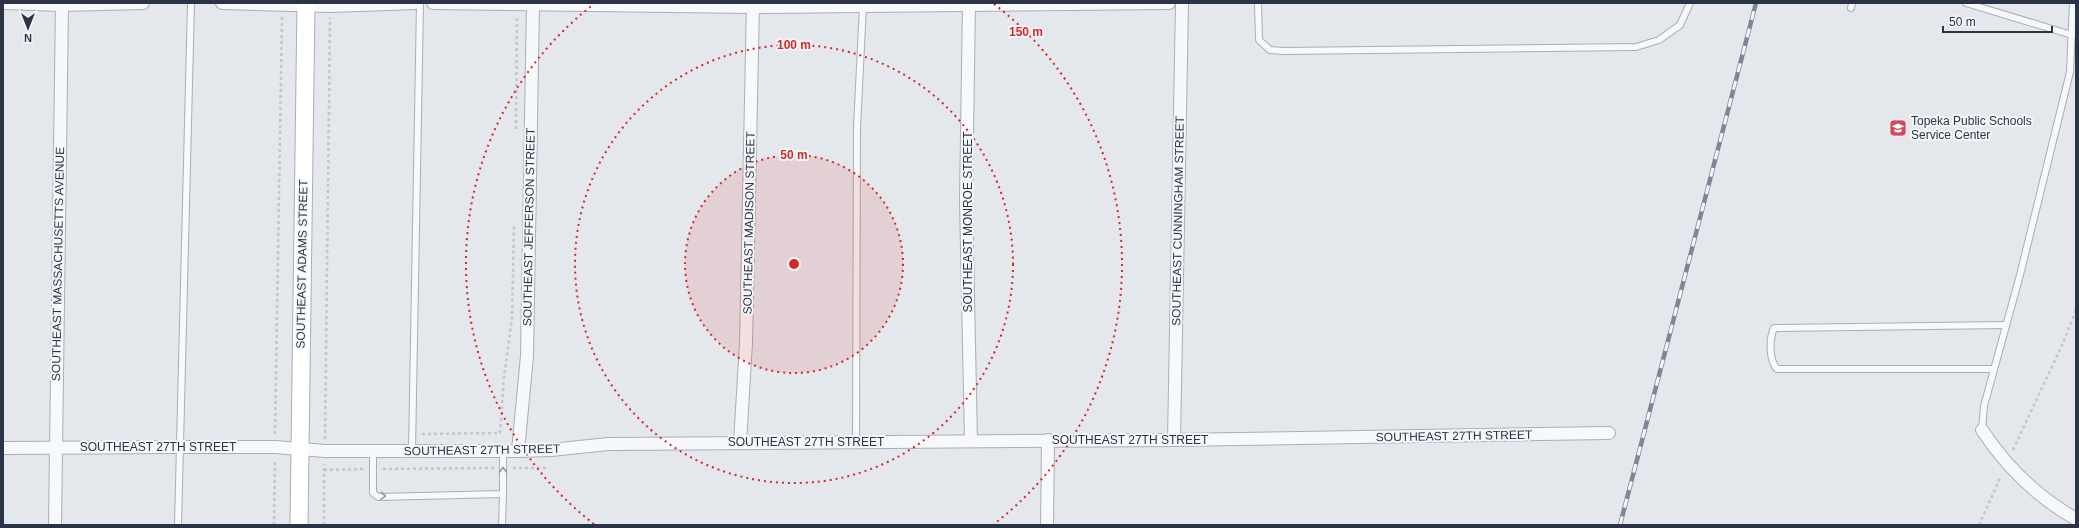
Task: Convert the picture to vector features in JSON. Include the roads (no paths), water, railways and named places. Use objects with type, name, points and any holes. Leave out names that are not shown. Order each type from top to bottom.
[{"type":"main road","name":"SOUTHEAST ADAMS STREET","points":[[299,525],[306,4]]},
{"type":"street","points":[[3,3],[143,3]]},
{"type":"street","points":[[222,3],[282,5],[306,4],[331,6],[415,3]]},
{"type":"street","points":[[433,3],[862,6],[1169,3]]},
{"type":"street","name":"SOUTHEAST CUNNINGHAM STREET","points":[[1174,440],[1182,3]]},
{"type":"street","name":"SOUTHEAST MASSACHUSETTS AVENUE","points":[[55,525],[62,4]]},
{"type":"street","name":"SOUTHEAST JEFFERSON STREET","points":[[518,451],[527,356],[533,4]]},
{"type":"street","name":"SOUTHEAST MONROE STREET","points":[[969,4],[966,200],[971,441]]},
{"type":"street","name":"SOUTHEAST MADISON STREET","points":[[740,443],[746,343],[753,5]]},
{"type":"street","points":[[1982,430],[2007,463],[2037,493],[2076,519]]},
{"type":"street","name":"SOUTHEAST 27TH STREET","points":[[3,448],[179,446],[275,448],[325,451],[518,451],[550,450],[608,444],[1174,440],[1609,433]]},
{"type":"street","points":[[1048,440],[1048,525]]},
{"type":"lane","points":[[178,525],[191,3]]},
{"type":"lane","points":[[412,451],[420,3]]},
{"type":"lane","points":[[1258,3],[1259,40],[1270,50],[1284,51],[1636,47],[1659,40],[1680,25],[1690,3]]},
{"type":"lane","points":[[1966,3],[2072,35]]},
{"type":"lane","points":[[1982,430],[1984,406],[2070,72],[2073,3]]},
{"type":"lane","points":[[856,442],[857,127],[862,6]]},
{"type":"lane","points":[[1994,369],[1777,369],[1772,363],[1771,334],[1774,328],[2006,325]]},
{"type":"lane","points":[[372,451],[374,493],[378,497],[503,494]]},
{"type":"lane","points":[[502,525],[503,451]]},
{"type":"railway","points":[[1620,525],[1756,3]]},
{"type":"place","name":"Topeka Public Schools Service Center","points":[[1898,128]]}]
